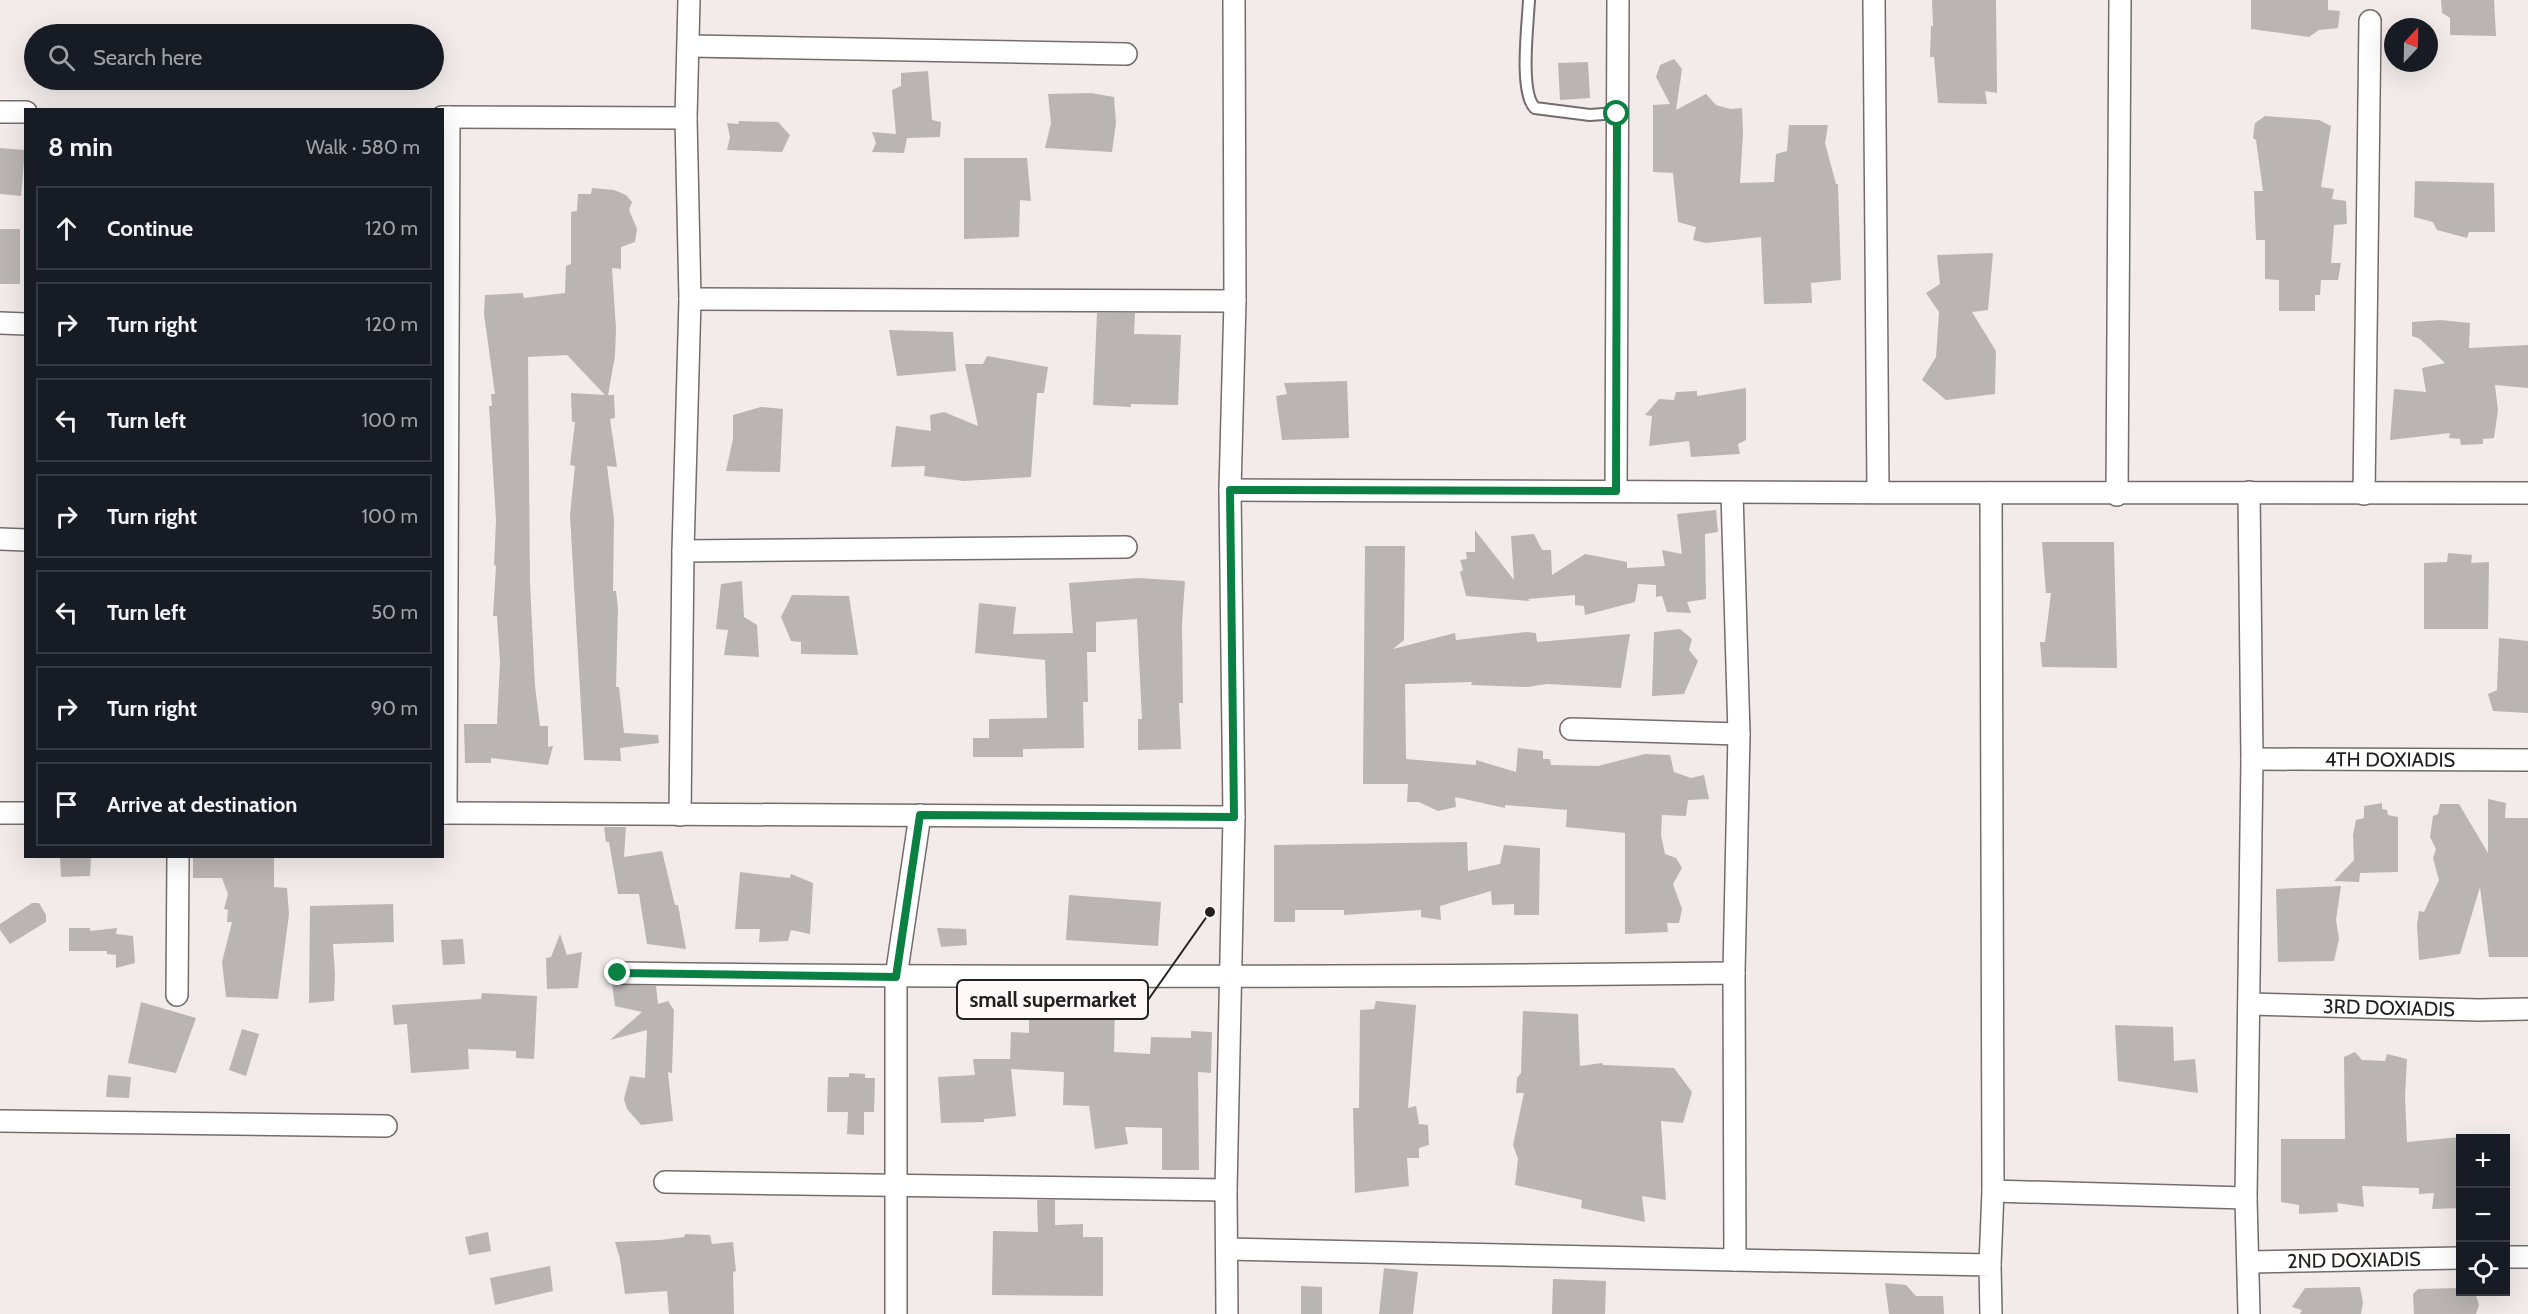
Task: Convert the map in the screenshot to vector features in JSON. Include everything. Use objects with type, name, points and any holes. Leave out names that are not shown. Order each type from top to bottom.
[{"type":"street","points":[[680,815],[683,551],[690,299],[686,118],[689,0]]},
{"type":"street","points":[[1227,1314],[1226,1190],[1234,817],[1230,490],[1235,301],[1234,0]]},
{"type":"street","points":[[1616,491],[1618,0]]},
{"type":"street","points":[[1874,0],[1878,491]]},
{"type":"street","points":[[2116,495],[2120,0]]},
{"type":"street","points":[[2364,494],[2370,21]]},
{"type":"street","points":[[689,46],[1126,54]]},
{"type":"street","points":[[0,112],[24,112]]},
{"type":"street","points":[[686,118],[446,117],[444,813],[1234,817]]},
{"type":"street","points":[[690,299],[1235,301]]},
{"type":"street","points":[[0,323],[24,324]]},
{"type":"street","points":[[1230,490],[1732,493],[1878,491],[2116,495],[2249,492],[2528,493]]},
{"type":"street","points":[[2248,1314],[2248,1004],[2252,759],[2249,492]]},
{"type":"street","points":[[1732,493],[1739,734],[1734,973],[1735,1260]]},
{"type":"street","points":[[1991,493],[1993,1191],[1991,1314]]},
{"type":"street","points":[[0,539],[24,540]]},
{"type":"street","points":[[683,551],[1126,547]]},
{"type":"street","points":[[1571,729],[1739,734]]},
{"type":"street","name":"4TH DOXIADIS","points":[[2252,759],[2528,760]]},
{"type":"street","points":[[0,813],[24,813]]},
{"type":"street","points":[[896,1314],[896,977],[920,815]]},
{"type":"street","points":[[177,995],[178,858]]},
{"type":"street","points":[[618,973],[1231,978],[1734,973]]},
{"type":"street","name":"3RD DOXIADIS","points":[[2248,1004],[2479,1010],[2528,1009]]},
{"type":"street","points":[[0,1121],[386,1126]]},
{"type":"street","points":[[665,1182],[1226,1190]]},
{"type":"street","points":[[1993,1191],[2247,1198]]},
{"type":"street","points":[[1227,1250],[1990,1265]]},
{"type":"street","points":[[2510,1257],[2528,1257]]},
{"type":"street","name":"2ND DOXIADIS","points":[[2249,1262],[2456,1258]]},
{"type":"lane","points":[[1529,0],[1527,85],[1530,104],[1535,108],[1590,115],[1617,114]]},
{"type":"building","points":[[1932,0],[1996,0],[1997,93],[1985,91],[1987,104],[1938,103],[1934,57],[1930,57],[1931,26],[1933,26]]},
{"type":"building","points":[[2251,0],[2328,0],[2328,10],[2340,11],[2338,28],[2319,30],[2309,37],[2251,29]]},
{"type":"building","points":[[2441,0],[2494,0],[2496,36],[2450,35],[2450,18],[2442,13]]},
{"type":"building","points":[[1674,59],[1682,69],[1676,110],[1706,94],[1716,105],[1730,109],[1742,108],[1740,183],[1774,182],[1776,154],[1787,151],[1789,125],[1828,125],[1825,143],[1836,184],[1838,184],[1841,280],[1811,283],[1812,303],[1764,304],[1761,237],[1706,243],[1693,240],[1696,227],[1678,222],[1673,173],[1653,172],[1653,105],[1670,104],[1656,77],[1660,65]]},
{"type":"building","points":[[1588,62],[1590,98],[1560,100],[1558,63]]},
{"type":"building","points":[[928,71],[932,120],[941,122],[940,137],[907,138],[904,153],[872,152],[876,143],[872,132],[896,134],[892,90],[901,86],[901,73]]},
{"type":"building","points":[[1091,93],[1114,97],[1116,123],[1112,152],[1045,148],[1051,123],[1048,94]]},
{"type":"building","points":[[2265,116],[2319,120],[2331,126],[2321,187],[2334,189],[2332,199],[2346,201],[2347,224],[2334,225],[2331,263],[2341,263],[2338,280],[2321,280],[2320,295],[2315,295],[2315,311],[2279,311],[2279,280],[2265,279],[2265,240],[2256,240],[2254,191],[2263,191],[2256,140],[2253,138],[2255,123]]},
{"type":"building","points":[[739,121],[778,122],[790,135],[782,152],[727,150],[730,137],[727,123],[738,124]]},
{"type":"building","points":[[0,148],[24,150],[21,196],[0,194]]},
{"type":"building","points":[[964,158],[1027,158],[1031,201],[1020,200],[1019,237],[964,239]]},
{"type":"building","points":[[2415,181],[2494,183],[2495,232],[2469,232],[2467,238],[2437,230],[2433,222],[2414,217]]},
{"type":"building","points":[[592,188],[614,190],[626,195],[632,202],[629,210],[637,229],[635,242],[621,247],[621,269],[612,268],[616,329],[615,356],[608,395],[614,395],[615,418],[610,419],[617,467],[607,466],[614,519],[613,591],[616,591],[618,608],[616,687],[619,687],[624,733],[658,735],[659,743],[620,748],[621,761],[584,760],[570,515],[575,466],[570,465],[575,422],[572,422],[571,393],[605,395],[567,355],[528,357],[530,583],[535,686],[540,726],[548,726],[548,747],[553,746],[548,765],[491,758],[491,763],[465,763],[464,724],[497,724],[500,662],[497,616],[493,616],[496,520],[489,406],[492,406],[491,394],[495,394],[484,314],[485,295],[523,293],[524,298],[565,293],[566,266],[571,264],[571,212],[577,211],[578,194],[591,194]]},
{"type":"building","points":[[0,229],[20,229],[20,284],[0,284]]},
{"type":"building","points":[[1993,253],[1988,310],[1972,312],[1996,351],[1995,394],[1946,400],[1922,380],[1936,357],[1939,312],[1926,293],[1940,284],[1937,255]]},
{"type":"building","points":[[1097,313],[1135,313],[1134,334],[1181,335],[1178,405],[1131,404],[1131,407],[1093,405]]},
{"type":"building","points":[[2440,320],[2470,323],[2469,348],[2528,345],[2528,388],[2495,385],[2498,410],[2494,438],[2483,439],[2483,444],[2461,445],[2460,439],[2449,438],[2450,433],[2390,440],[2394,389],[2426,392],[2422,368],[2445,363],[2420,339],[2412,336],[2412,322]]},
{"type":"building","points":[[889,330],[953,332],[956,371],[897,376]]},
{"type":"building","points":[[987,356],[1048,367],[1044,393],[1037,393],[1031,477],[964,481],[924,476],[925,466],[891,467],[896,426],[931,431],[930,415],[944,412],[978,426],[965,364],[983,364]]},
{"type":"building","points":[[1347,381],[1349,438],[1282,440],[1276,396],[1287,394],[1284,383]]},
{"type":"building","points":[[1746,388],[1746,440],[1738,444],[1740,454],[1691,457],[1689,441],[1649,446],[1652,416],[1645,415],[1659,399],[1674,400],[1676,392],[1697,391],[1697,396]]},
{"type":"building","points":[[761,407],[783,409],[780,472],[726,471],[733,439],[733,415]]},
{"type":"building","points":[[1716,510],[1718,532],[1705,534],[1706,599],[1687,602],[1691,613],[1667,612],[1662,596],[1656,597],[1656,585],[1638,584],[1635,602],[1585,615],[1584,606],[1575,605],[1575,595],[1528,599],[1530,601],[1466,596],[1460,572],[1463,570],[1460,560],[1467,559],[1466,552],[1475,552],[1475,530],[1514,580],[1511,536],[1534,534],[1542,550],[1551,550],[1552,575],[1585,554],[1627,562],[1627,568],[1665,566],[1662,550],[1682,554],[1677,514]]},
{"type":"building","points":[[2042,542],[2114,542],[2117,668],[2042,667],[2040,642],[2045,642],[2051,593],[2046,593]]},
{"type":"building","points":[[1365,546],[1405,546],[1404,640],[1393,649],[1455,633],[1456,640],[1527,632],[1536,633],[1537,642],[1630,634],[1621,688],[1547,684],[1527,687],[1471,685],[1472,682],[1405,684],[1406,759],[1476,765],[1476,760],[1516,772],[1518,748],[1543,751],[1543,759],[1550,759],[1551,765],[1598,766],[1645,754],[1670,755],[1674,772],[1691,778],[1704,775],[1709,799],[1688,800],[1686,816],[1662,815],[1661,835],[1665,854],[1676,858],[1682,868],[1673,884],[1682,909],[1679,923],[1667,923],[1668,932],[1625,934],[1625,833],[1566,827],[1567,810],[1505,805],[1505,808],[1455,797],[1456,807],[1438,811],[1419,802],[1407,802],[1408,784],[1363,784]]},
{"type":"building","points":[[2448,553],[2472,555],[2471,563],[2489,562],[2488,629],[2424,629],[2424,563],[2447,562]]},
{"type":"building","points":[[1139,578],[1185,581],[1182,623],[1183,703],[1179,703],[1181,749],[1138,750],[1138,719],[1142,719],[1137,619],[1096,622],[1096,652],[1087,652],[1088,702],[1083,702],[1084,748],[1023,749],[1023,757],[973,757],[973,738],[989,738],[989,719],[1047,718],[1045,660],[975,653],[979,603],[1016,607],[1013,634],[1073,633],[1069,583]]},
{"type":"building","points":[[742,581],[744,617],[757,625],[759,657],[724,655],[728,630],[716,629],[721,584]]},
{"type":"building","points":[[792,595],[849,596],[858,655],[801,654],[801,642],[791,641],[781,617]]},
{"type":"building","points":[[1680,629],[1692,639],[1689,650],[1698,661],[1684,694],[1652,696],[1654,632]]},
{"type":"building","points":[[2499,638],[2528,641],[2528,713],[2493,711],[2488,694],[2497,690]]},
{"type":"building","points":[[2488,799],[2506,803],[2505,818],[2528,818],[2528,957],[2489,957],[2480,887],[2460,954],[2419,960],[2417,925],[2419,911],[2424,912],[2439,880],[2433,858],[2436,849],[2430,837],[2433,816],[2438,814],[2440,804],[2459,804],[2488,853]]},
{"type":"building","points":[[2382,803],[2382,809],[2387,810],[2388,815],[2398,817],[2398,872],[2360,873],[2359,882],[2334,881],[2354,860],[2353,835],[2356,820],[2364,818],[2364,806]]},
{"type":"building","points":[[604,827],[626,827],[624,857],[662,851],[675,905],[678,905],[686,949],[647,944],[639,894],[618,894],[609,842],[606,842]]},
{"type":"building","points":[[1467,842],[1468,871],[1500,864],[1504,845],[1540,848],[1539,915],[1514,915],[1514,904],[1492,905],[1491,891],[1440,906],[1441,920],[1421,917],[1421,910],[1344,915],[1344,910],[1295,910],[1295,922],[1274,922],[1274,845]]},
{"type":"building","points":[[60,858],[91,858],[90,876],[61,877]]},
{"type":"building","points":[[193,858],[274,858],[274,887],[287,888],[289,914],[278,999],[226,997],[222,962],[232,922],[227,922],[228,910],[224,909],[228,894],[222,878],[193,878]]},
{"type":"building","points":[[740,872],[790,878],[791,874],[813,883],[810,934],[791,930],[788,941],[759,942],[760,929],[735,929]]},
{"type":"building","points":[[2341,886],[2336,920],[2339,939],[2334,961],[2278,962],[2276,889]]},
{"type":"building","points":[[1069,895],[1161,902],[1158,946],[1066,940]]},
{"type":"building","points":[[32,903],[39,903],[46,915],[46,922],[10,944],[0,930],[0,924]]},
{"type":"building","points":[[393,904],[394,942],[333,944],[334,1001],[309,1003],[310,906]]},
{"type":"building","points":[[69,928],[90,928],[90,931],[117,928],[116,934],[133,936],[135,963],[116,968],[116,955],[107,954],[107,951],[69,951]]},
{"type":"building","points":[[937,928],[966,929],[967,945],[941,947]]},
{"type":"building","points":[[560,934],[567,955],[582,952],[578,988],[547,989],[546,958],[551,957]]},
{"type":"building","points":[[463,939],[465,964],[443,965],[441,940]]},
{"type":"building","points":[[612,984],[656,986],[658,1004],[668,1001],[674,1010],[672,1073],[668,1072],[673,1121],[641,1125],[627,1109],[624,1099],[630,1076],[645,1078],[647,1030],[610,1040],[642,1012],[615,1006]]},
{"type":"building","points":[[482,993],[537,996],[534,1059],[516,1058],[516,1051],[468,1049],[469,1069],[411,1073],[407,1024],[394,1025],[392,1005],[481,999]]},
{"type":"building","points":[[1376,1001],[1416,1005],[1408,1108],[1416,1106],[1419,1124],[1428,1125],[1429,1145],[1419,1148],[1419,1158],[1407,1158],[1409,1186],[1355,1193],[1353,1108],[1359,1108],[1360,1010],[1374,1009]]},
{"type":"building","points":[[141,1002],[196,1018],[176,1073],[128,1063]]},
{"type":"building","points":[[1077,1006],[1115,1007],[1114,1052],[1150,1054],[1151,1037],[1191,1038],[1191,1031],[1212,1032],[1211,1073],[1198,1072],[1199,1170],[1162,1170],[1162,1128],[1125,1127],[1128,1144],[1095,1149],[1089,1106],[1063,1105],[1064,1072],[1011,1069],[1016,1116],[984,1119],[984,1122],[941,1123],[938,1077],[975,1075],[973,1059],[1010,1059],[1011,1032],[1029,1033],[1029,1015],[1077,1017]]},
{"type":"building","points":[[1523,1011],[1578,1014],[1580,1066],[1602,1063],[1603,1065],[1674,1068],[1692,1092],[1683,1123],[1661,1121],[1666,1200],[1642,1196],[1645,1222],[1581,1208],[1582,1200],[1515,1185],[1518,1159],[1513,1145],[1524,1093],[1516,1093],[1517,1078],[1521,1073]]},
{"type":"building","points":[[2115,1025],[2173,1027],[2174,1061],[2195,1059],[2198,1093],[2118,1081]]},
{"type":"building","points":[[242,1029],[259,1034],[246,1076],[229,1070]]},
{"type":"building","points":[[2355,1052],[2362,1060],[2385,1061],[2387,1054],[2407,1059],[2405,1097],[2407,1142],[2456,1137],[2456,1208],[2432,1209],[2434,1193],[2419,1194],[2419,1188],[2362,1186],[2364,1207],[2337,1203],[2338,1212],[2299,1214],[2299,1205],[2281,1202],[2281,1139],[2345,1139],[2344,1057]]},
{"type":"building","points":[[849,1073],[865,1074],[865,1078],[875,1078],[874,1112],[864,1112],[864,1135],[847,1134],[848,1112],[827,1112],[828,1077],[849,1077]]},
{"type":"building","points":[[108,1075],[131,1077],[129,1098],[106,1097]]},
{"type":"building","points":[[1037,1200],[1055,1200],[1055,1225],[1083,1224],[1083,1237],[1103,1237],[1103,1296],[992,1295],[993,1231],[1038,1232]]},
{"type":"building","points":[[488,1232],[491,1251],[469,1255],[465,1237]]},
{"type":"building","points":[[685,1234],[710,1235],[712,1244],[733,1242],[736,1271],[733,1272],[734,1314],[669,1314],[667,1291],[625,1294],[615,1242],[660,1240],[684,1237]]},
{"type":"building","points":[[550,1266],[553,1291],[495,1305],[490,1278]]},
{"type":"building","points":[[1384,1268],[1418,1272],[1413,1314],[1379,1314]]},
{"type":"building","points":[[1553,1279],[1606,1281],[1605,1314],[1552,1314]]},
{"type":"building","points":[[1885,1283],[1906,1285],[1916,1296],[1943,1296],[1944,1314],[1889,1314]]},
{"type":"building","points":[[1301,1286],[1322,1287],[1322,1314],[1301,1314]]},
{"type":"building","points":[[2360,1287],[2363,1302],[2361,1314],[2300,1314],[2302,1310],[2292,1307],[2305,1288]]},
{"type":"building","points":[[2456,1288],[2456,1296],[2476,1296],[2479,1305],[2476,1314],[2414,1314],[2413,1294],[2418,1289]]},
{"type":"place","name":"small supermarket","points":[[1210,912]]},
{"type":"route","points":[[618,973],[896,977],[920,815],[1234,817],[1230,490],[1616,491],[1617,114]]}]
